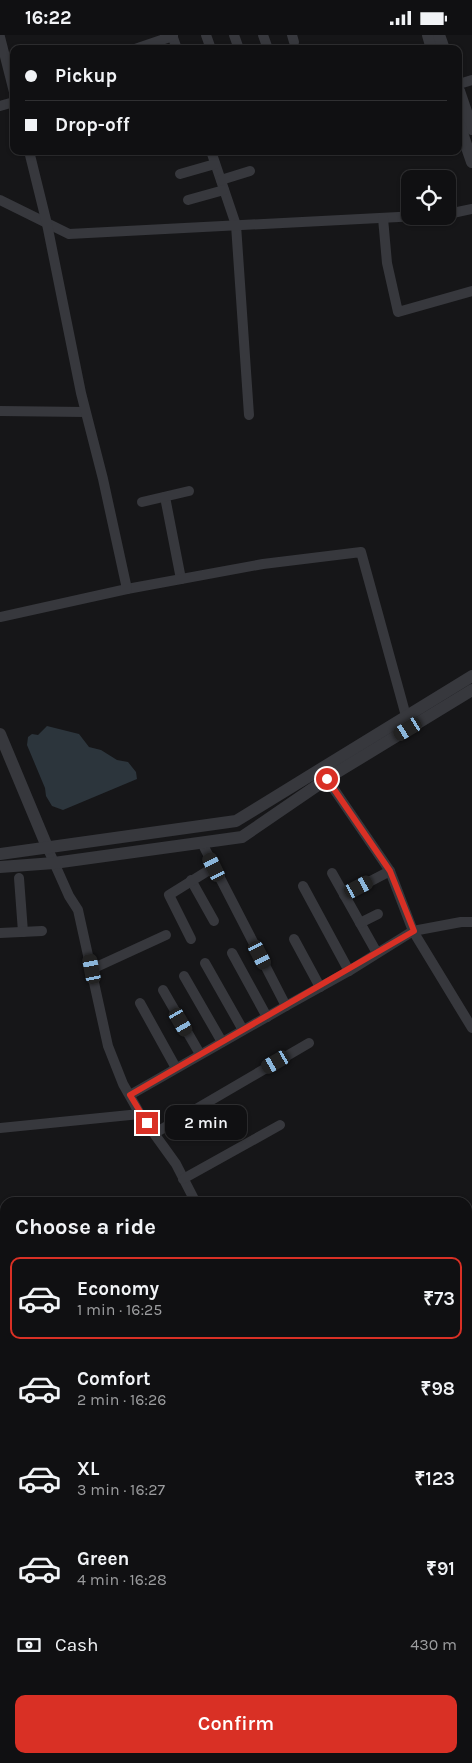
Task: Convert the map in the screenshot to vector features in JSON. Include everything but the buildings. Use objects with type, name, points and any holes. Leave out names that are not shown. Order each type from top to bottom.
[{"type":"street","points":[[146,45],[172,35]]},
{"type":"street","points":[[0,37],[10,76]]},
{"type":"street","points":[[462,100],[472,129]]},
{"type":"street","points":[[462,133],[472,162]]},
{"type":"street","points":[[30,155],[47,224],[85,412],[103,479],[127,589]]},
{"type":"street","points":[[212,155],[236,225],[249,415]]},
{"type":"street","points":[[180,174],[215,164]]},
{"type":"street","points":[[221,180],[250,171]]},
{"type":"street","points":[[188,200],[224,190]]},
{"type":"street","points":[[0,200],[69,234],[401,217]]},
{"type":"street","points":[[456,212],[472,209]]},
{"type":"street","points":[[383,218],[387,263],[398,312],[472,291]]},
{"type":"street","points":[[0,411],[85,412]]},
{"type":"street","points":[[142,502],[190,491]]},
{"type":"street","points":[[165,497],[182,579]]},
{"type":"street","points":[[0,617],[127,589],[263,564],[361,552],[406,716]]},
{"type":"street","points":[[0,854],[48,849],[236,821],[472,676]]},
{"type":"street","points":[[0,867],[54,863],[242,837],[327,779],[472,690]]},
{"type":"street","points":[[0,734],[68,896],[78,910],[108,1046],[140,1114],[155,1133],[193,1197]]},
{"type":"street","points":[[327,779],[390,871],[414,931],[472,1028]]},
{"type":"street","points":[[202,843],[286,1006]]},
{"type":"street","points":[[191,939],[169,895],[214,867]]},
{"type":"street","points":[[344,895],[390,871]]},
{"type":"street","points":[[332,873],[377,953]]},
{"type":"street","points":[[19,878],[23,932]]},
{"type":"street","points":[[191,880],[214,921]]},
{"type":"street","points":[[303,886],[349,971]]},
{"type":"street","points":[[360,923],[378,914]]},
{"type":"street","points":[[130,1095],[349,971],[414,931],[460,922],[472,922]]},
{"type":"street","points":[[0,933],[42,931]]},
{"type":"street","points":[[92,969],[166,935]]},
{"type":"street","points":[[294,939],[320,987]]},
{"type":"street","points":[[232,953],[267,1017]]},
{"type":"street","points":[[205,963],[244,1030]]},
{"type":"street","points":[[184,976],[222,1042]]},
{"type":"street","points":[[163,990],[200,1054]]},
{"type":"street","points":[[140,1003],[176,1068]]},
{"type":"street","points":[[155,1133],[310,1043]]},
{"type":"street","points":[[0,1128],[140,1114]]},
{"type":"street","points":[[183,1179],[280,1125]]},
{"type":"shaded area","points":[[47,726],[79,734],[89,747],[101,750],[117,760],[128,762],[136,772],[137,779],[63,810],[52,806],[46,796],[45,788],[27,745],[28,737],[32,734],[38,735]]},
{"type":"route","points":[[147,1123],[130,1095],[334,979],[414,931],[390,871],[327,779]]}]
